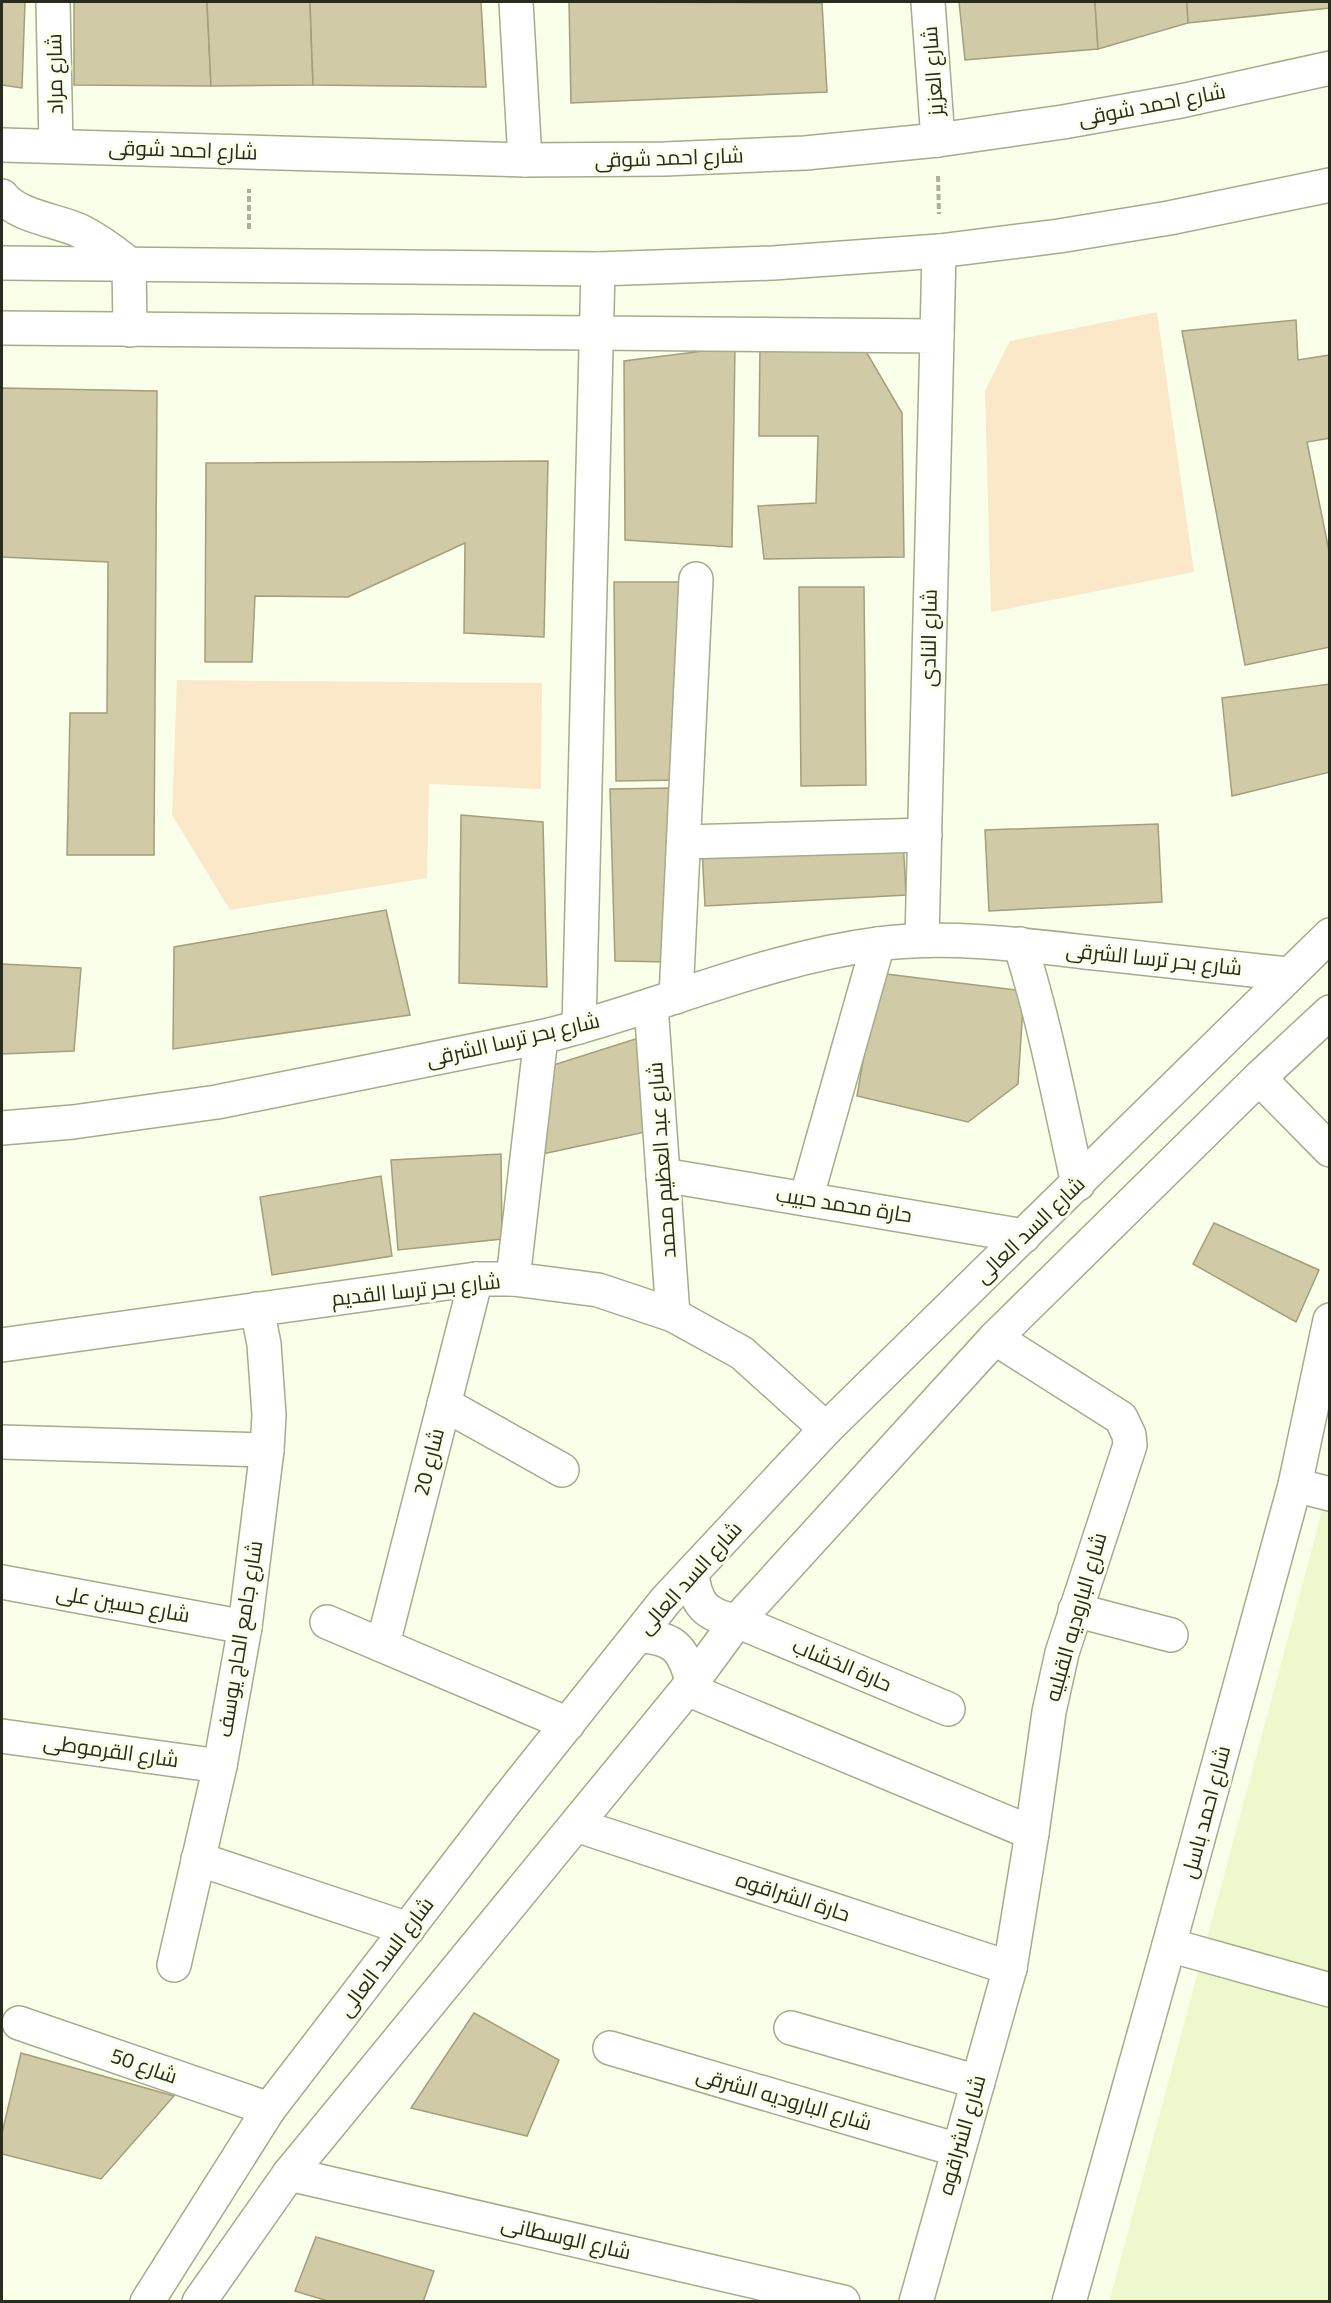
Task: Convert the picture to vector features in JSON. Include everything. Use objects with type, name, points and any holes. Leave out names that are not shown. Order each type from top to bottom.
[{"type":"street","name":"شارع مراد","points":[[53,2],[56,146]]},
{"type":"street","points":[[516,2],[525,160]]},
{"type":"street","name":"شارع العزيز","points":[[928,2],[938,140]]},
{"type":"street","name":"شارع احمد شوقى","points":[[2,145],[525,160],[665,159],[781,154],[938,140],[1063,122],[1181,101],[1329,68]]},
{"type":"street","points":[[2,263],[598,269],[773,264],[939,251],[1059,236],[1168,218],[1329,185]]},
{"type":"street","points":[[2,196],[19,210],[58,222],[105,244],[129,264],[130,330]]},
{"type":"street","name":"شارع النادى","points":[[922,940],[939,251]]},
{"type":"street","points":[[579,1027],[598,269]]},
{"type":"street","points":[[2,328],[937,336]]},
{"type":"street","name":"شارع عبد العظيم محمد","points":[[673,1315],[663,1175],[664,1001],[684,842],[696,579]]},
{"type":"street","points":[[684,842],[925,835]]},
{"type":"street","name":"شارع السد العالى","points":[[147,2301],[269,2109],[568,1724],[692,1573],[826,1429],[1329,935]]},
{"type":"street","name":"شارع بحر ترسا الشرقى","points":[[2,1128],[73,1122],[217,1102],[541,1037],[766,968],[821,954],[878,944],[922,940],[1020,944],[1288,974]]},
{"type":"street","points":[[806,1199],[878,944]]},
{"type":"street","points":[[1020,944],[1051,1055],[1078,1184]]},
{"type":"street","points":[[199,2301],[289,2174],[576,1825],[689,1685],[737,1621],[995,1338],[1329,1012]]},
{"type":"street","points":[[513,1279],[541,1037]]},
{"type":"street","points":[[1259,1078],[1329,1150]]},
{"type":"street","name":"حارة محمد حبيب","points":[[663,1175],[1024,1236]]},
{"type":"street","name":"شارع بحر ترسا القديم","points":[[2,1345],[476,1279],[513,1279],[598,1290],[673,1315],[742,1353],[826,1429]]},
{"type":"street","name":"شارع 20","points":[[383,1644],[476,1279]]},
{"type":"street","name":"شارع جامع الحاج يوسف","points":[[174,1965],[220,1766],[245,1627],[267,1450],[269,1415],[264,1344],[257,1309]]},
{"type":"street","name":"شارع احمد باسل","points":[[1069,2301],[1295,1485],[1329,1320]]},
{"type":"street","name":"شارع الباروديه القبليه","points":[[995,1338],[1121,1418],[1129,1435],[1130,1445],[1062,1653],[1049,1712],[1010,1968]]},
{"type":"street","points":[[444,1404],[562,1470]]},
{"type":"street","points":[[2,1442],[267,1450]]},
{"type":"street","points":[[1295,1485],[1329,1494]]},
{"type":"street","name":"حارة الخشاب","points":[[692,1573],[694,1592],[704,1607],[718,1618],[737,1621],[948,1709]]},
{"type":"street","name":"شارع حسين على","points":[[2,1582],[245,1627]]},
{"type":"street","points":[[1075,1610],[1171,1635]]},
{"type":"street","points":[[327,1622],[568,1724]]},
{"type":"street","points":[[638,1636],[658,1637],[676,1647],[687,1662],[689,1685]]},
{"type":"street","points":[[689,1685],[1032,1833]]},
{"type":"street","name":"شارع القرموطى","points":[[2,1736],[220,1766]]},
{"type":"street","name":"حارة الشراقوه","points":[[576,1825],[1010,1968]]},
{"type":"street","points":[[198,1859],[408,1929]]},
{"type":"street","points":[[1169,1945],[1329,1990]]},
{"type":"street","name":"شارع الشراقوه","points":[[916,2301],[1010,1968]]},
{"type":"street","name":"شارع 50","points":[[19,2023],[269,2109]]},
{"type":"street","points":[[791,2028],[978,2082]]},
{"type":"street","name":"شارع الباروديه الشرقى","points":[[610,2048],[958,2150]]},
{"type":"street","name":"شارع الوسطانى","points":[[289,2174],[843,2301]]},
{"type":"path","points":[[938,140],[939,251]]},
{"type":"path","points":[[248,266],[250,152]]},
{"type":"shaded area","points":[[1157,312],[1194,572],[991,612],[985,391],[1010,341]]},
{"type":"shaded area","points":[[177,680],[542,683],[541,789],[429,784],[427,878],[230,910],[172,815]]},
{"type":"shaded area","points":[[1329,1484],[1329,2301],[1109,2302],[1313,1545]]},
{"type":"building","points":[[2,2],[25,2],[22,88],[2,85]]},
{"type":"building","points":[[74,2],[207,2],[211,86],[74,85]]},
{"type":"building","points":[[207,2],[310,2],[313,85],[211,86]]},
{"type":"building","points":[[310,2],[481,2],[486,87],[313,85]]},
{"type":"building","points":[[569,2],[822,3],[827,92],[571,103]]},
{"type":"building","points":[[959,2],[1095,2],[1098,49],[965,60]]},
{"type":"building","points":[[1095,2],[1187,2],[1188,23],[1098,49]]},
{"type":"building","points":[[1187,2],[1330,2],[1330,8],[1188,23]]},
{"type":"building","points":[[1296,320],[1298,360],[1330,355],[1330,438],[1307,442],[1330,556],[1330,647],[1245,665],[1182,331]]},
{"type":"building","points":[[760,346],[864,348],[902,413],[904,557],[764,559],[758,506],[816,503],[818,436],[759,436]]},
{"type":"building","points":[[735,347],[732,547],[625,540],[624,361]]},
{"type":"building","points":[[2,388],[157,391],[154,855],[67,855],[70,713],[107,713],[108,562],[2,557]]},
{"type":"building","points":[[548,461],[544,637],[464,633],[465,543],[348,597],[255,596],[252,662],[205,662],[206,463]]},
{"type":"building","points":[[614,582],[679,582],[681,780],[616,781]]},
{"type":"building","points":[[799,587],[864,587],[866,785],[801,786]]},
{"type":"building","points":[[1330,684],[1330,772],[1232,796],[1222,698]]},
{"type":"building","points":[[674,788],[670,962],[615,961],[610,789]]},
{"type":"building","points":[[461,815],[543,822],[547,987],[459,983]]},
{"type":"building","points":[[1158,824],[1162,902],[989,911],[985,830]]},
{"type":"building","points":[[903,838],[906,895],[705,906],[702,849]]},
{"type":"building","points":[[386,910],[410,1015],[173,1049],[174,947]]},
{"type":"building","points":[[2,964],[81,968],[74,1051],[2,1054]]},
{"type":"building","points":[[878,973],[1024,991],[1018,1084],[968,1122],[857,1096]]},
{"type":"building","points":[[648,1035],[655,1130],[542,1154],[544,1068]]},
{"type":"building","points":[[501,1154],[502,1239],[398,1250],[391,1160]]},
{"type":"building","points":[[381,1176],[392,1256],[272,1275],[260,1197]]},
{"type":"building","points":[[1214,1223],[1319,1270],[1296,1322],[1193,1264]]},
{"type":"building","points":[[474,2013],[559,2060],[527,2136],[411,2108]]},
{"type":"building","points":[[21,2053],[174,2096],[101,2179],[2,2154],[2,2133]]},
{"type":"building","points":[[316,2237],[434,2271],[423,2302],[331,2302],[295,2291]]}]
